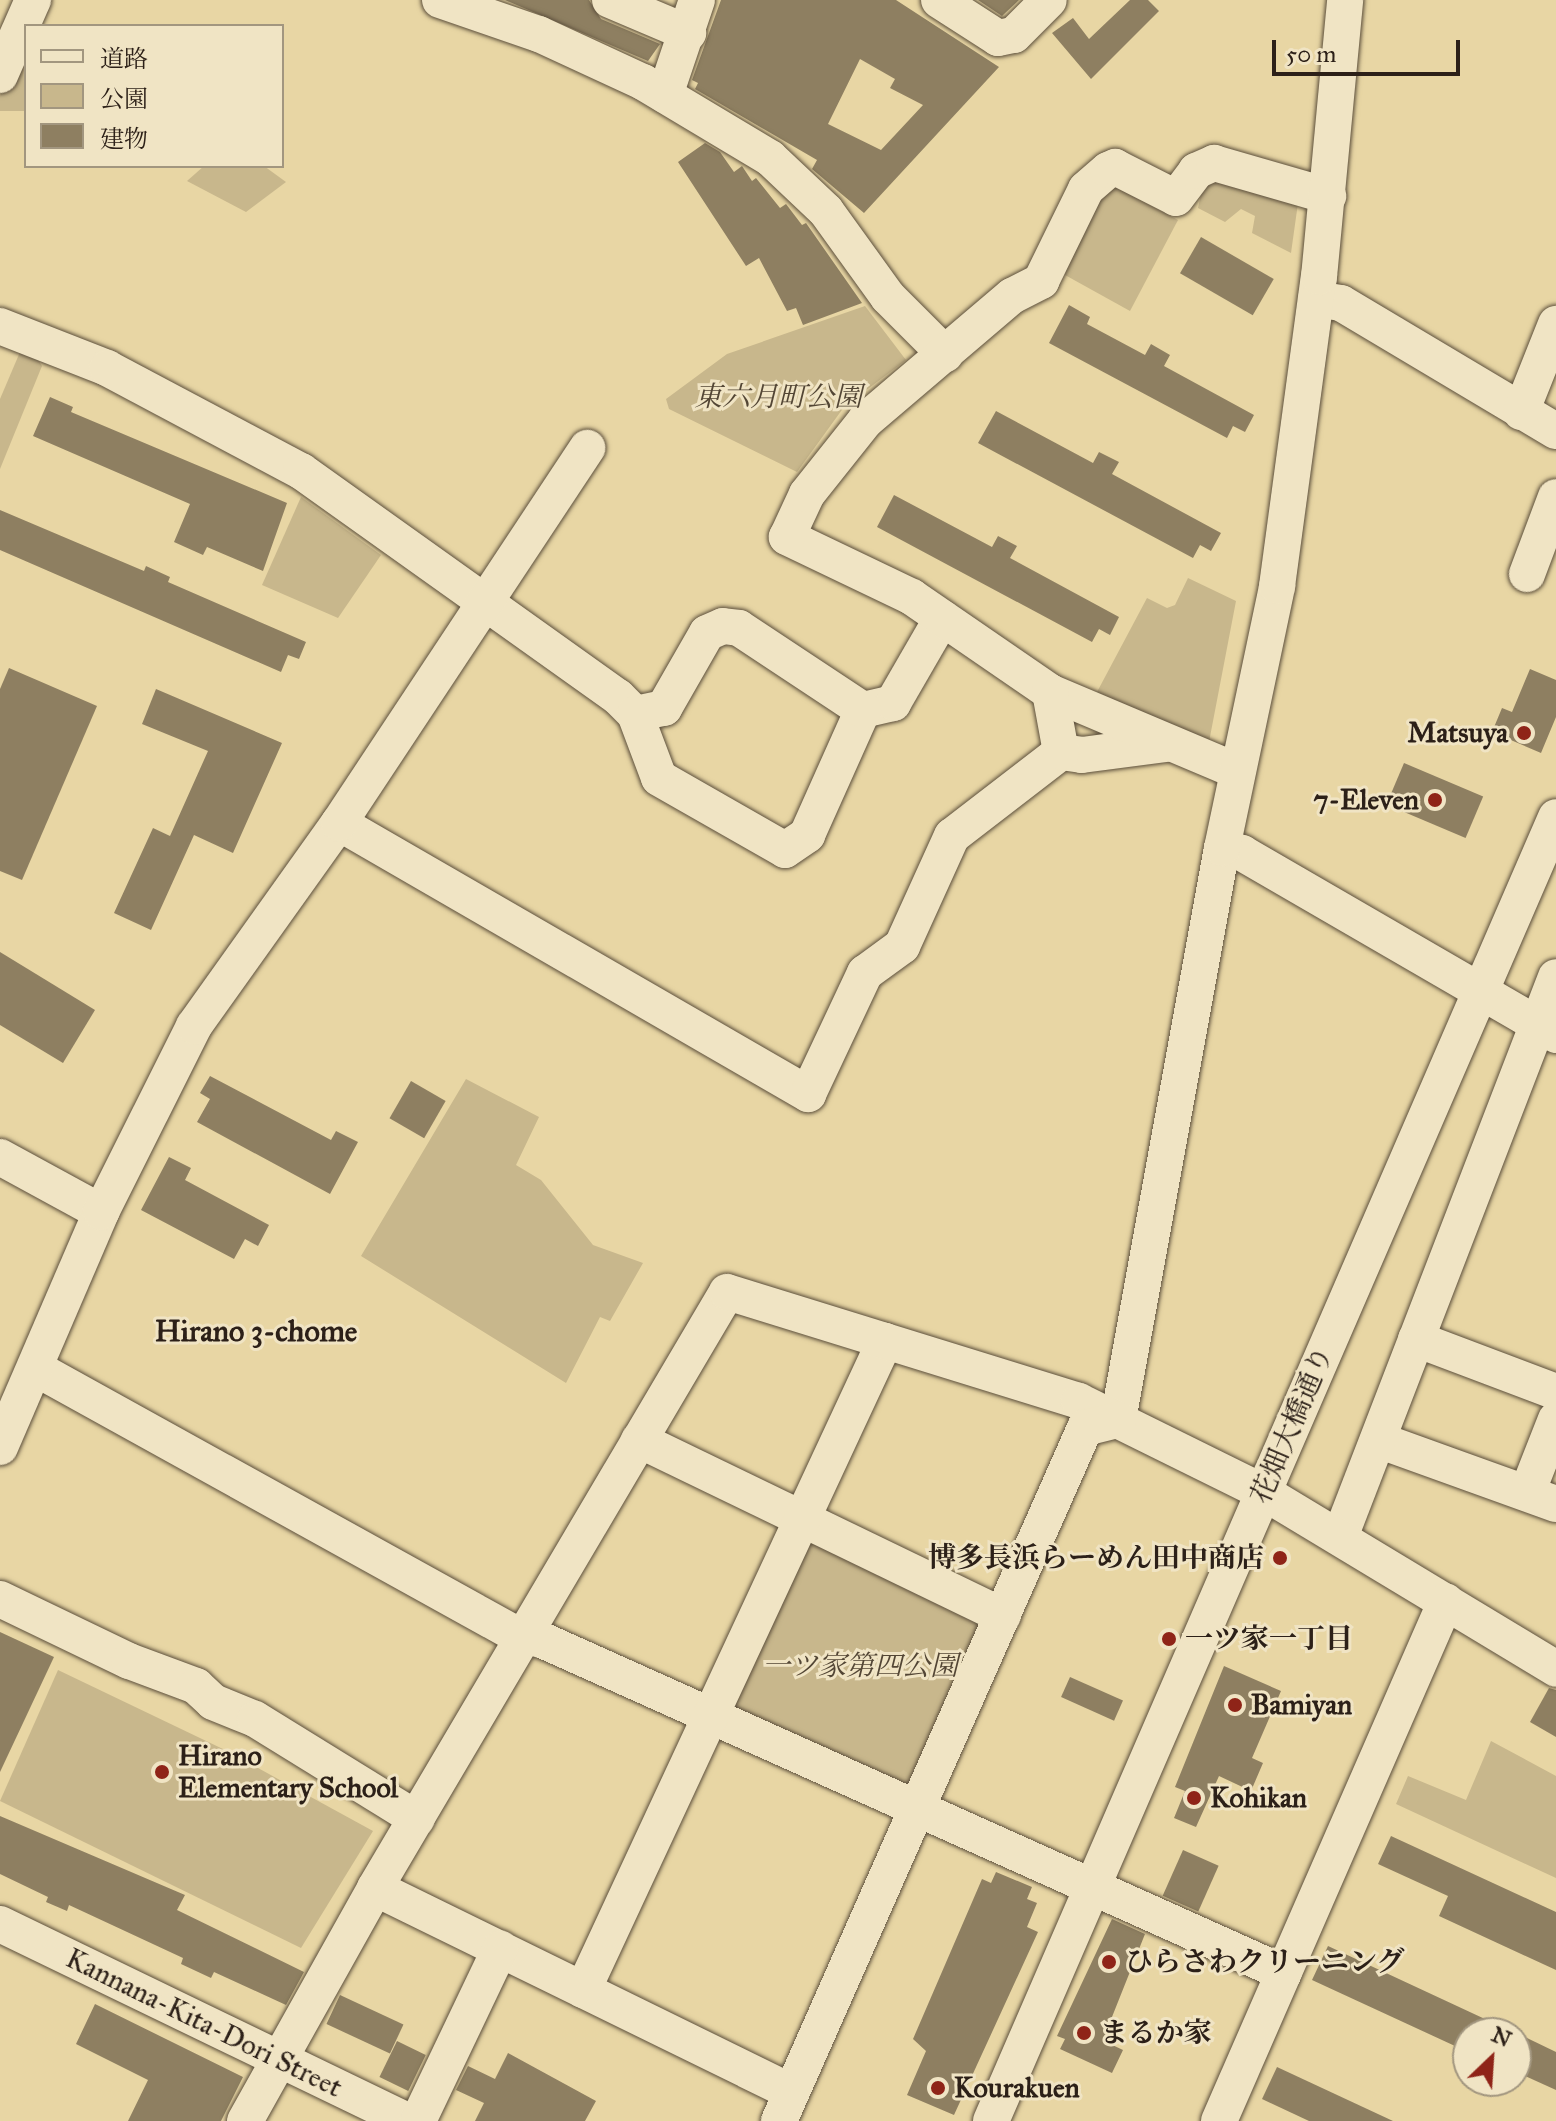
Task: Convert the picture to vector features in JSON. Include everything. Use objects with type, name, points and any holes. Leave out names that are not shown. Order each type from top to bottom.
[{"type":"street","points":[[0,75],[33,0]]},
{"type":"street","points":[[440,0],[539,34],[665,95],[770,158],[812,196],[888,297],[945,354]]},
{"type":"street","points":[[610,0],[692,16],[665,95]]},
{"type":"street","points":[[939,0],[998,38],[1014,35],[1049,0]]},
{"type":"street","points":[[1118,1420],[1222,848],[1277,586],[1328,196],[1345,0]]},
{"type":"street","points":[[1237,771],[1050,692],[912,597],[787,537],[807,494],[865,421],[1012,296],[1041,281],[1086,189],[1108,170],[1115,167],[1176,198],[1196,171],[1214,163],[1328,196]]},
{"type":"street","points":[[1316,299],[1341,303],[1556,431]]},
{"type":"street","points":[[1521,412],[1556,324]]},
{"type":"street","points":[[0,326],[107,368],[210,419],[301,471],[487,600],[635,714],[659,778],[785,850],[807,835],[863,710]]},
{"type":"street","points":[[0,1447],[101,1212],[194,1026],[339,823],[587,448]]},
{"type":"street","points":[[1527,574],[1556,497]]},
{"type":"street","points":[[635,714],[664,708],[707,633],[723,626],[739,628],[863,710],[893,703],[942,618]]},
{"type":"street","points":[[1050,692],[1061,752]]},
{"type":"street","points":[[339,823],[808,1094],[865,973],[902,946],[952,836],[1061,752],[1082,755],[1168,743]]},
{"type":"street","name":"花畑大橋通り","points":[[991,2121],[1556,817]]},
{"type":"street","points":[[1222,848],[1242,853],[1547,1030]]},
{"type":"street","points":[[1340,1537],[1416,1339],[1547,1030],[1556,977]]},
{"type":"street","points":[[0,1157],[101,1212]]},
{"type":"street","points":[[245,2121],[277,2058],[375,1888],[727,1292],[1079,1401],[1263,1492],[1556,1669]]},
{"type":"street","points":[[1416,1339],[1556,1392]]},
{"type":"street","points":[[583,1990],[885,1341]]},
{"type":"street","points":[[35,1368],[525,1636],[1284,1973]]},
{"type":"street","points":[[1378,1440],[1542,1498],[1556,1419]]},
{"type":"street","points":[[375,1888],[583,1990],[786,2106],[1085,1428],[1118,1420]]},
{"type":"street","points":[[639,1440],[1003,1616]]},
{"type":"street","points":[[0,1599],[129,1661],[196,1686],[213,1702],[255,1719],[417,1819]]},
{"type":"street","points":[[1219,2121],[1446,1601]]},
{"type":"street","name":"Kannana-Kita-Dori Street","points":[[0,1924],[408,2121]]},
{"type":"street","points":[[418,2121],[500,1949]]},
{"type":"green space","points":[[22,47],[24,111],[0,111],[0,96]]},
{"type":"green space","points":[[202,168],[267,168],[286,182],[246,212],[187,181]]},
{"type":"green space","points":[[1215,175],[1298,203],[1291,253],[1252,233],[1255,216],[1241,209],[1225,222],[1198,208],[1204,180]]},
{"type":"green space","points":[[1116,187],[1178,220],[1130,311],[1065,275],[1068,256],[1096,202]]},
{"type":"green space","name":"東六月町公園","points":[[865,306],[906,360],[844,407],[797,472],[669,409],[666,399],[727,354]]},
{"type":"green space","points":[[20,352],[37,358],[42,366],[0,469],[0,399]]},
{"type":"green space","points":[[301,497],[381,555],[338,618],[262,585]]},
{"type":"green space","points":[[1188,578],[1236,601],[1209,742],[1097,692],[1147,598],[1167,608],[1175,605]]},
{"type":"green space","points":[[466,1079],[539,1117],[516,1165],[541,1180],[593,1245],[643,1263],[610,1321],[600,1317],[566,1383],[361,1256]]},
{"type":"green space","name":"一ツ家第四公園","points":[[818,1540],[981,1622],[918,1786],[905,1790],[737,1713],[733,1700],[806,1544]]},
{"type":"green space","points":[[58,1670],[225,1750],[373,1831],[301,1948],[0,1801]]},
{"type":"green space","points":[[1491,1741],[1556,1776],[1556,1878],[1396,1804],[1408,1776],[1466,1800]]},
{"type":"building","points":[[505,0],[589,0],[601,19],[660,44],[648,61]]},
{"type":"building","points":[[721,0],[896,0],[999,67],[864,213],[812,169],[817,160],[695,89],[698,83],[692,80]],"holes":[[[860,59],[895,79],[890,88],[923,105],[881,150],[828,124]]]},
{"type":"building","points":[[978,0],[1019,0],[1002,16]]},
{"type":"building","points":[[1130,0],[1148,0],[1159,11],[1091,79],[1052,33],[1073,18],[1089,39]]},
{"type":"building","points":[[705,143],[720,152],[734,172],[742,166],[752,181],[756,178],[780,208],[786,204],[802,225],[806,223],[862,303],[803,325],[796,308],[787,311],[759,258],[746,266],[678,162]]},
{"type":"building","points":[[1201,237],[1274,279],[1253,315],[1180,273]]},
{"type":"building","points":[[1069,305],[1090,317],[1087,324],[1145,355],[1151,344],[1170,355],[1164,366],[1254,415],[1245,432],[1233,426],[1227,438],[1049,343]]},
{"type":"building","points":[[50,397],[73,407],[71,412],[287,503],[263,571],[207,547],[203,555],[174,542],[190,504],[33,436]]},
{"type":"building","points":[[996,411],[1093,463],[1099,452],[1119,462],[1112,474],[1221,533],[1211,551],[1200,545],[1193,558],[978,443]]},
{"type":"building","points":[[894,495],[992,547],[998,536],[1017,546],[1010,558],[1119,617],[1110,635],[1099,629],[1092,642],[877,527]]},
{"type":"building","points":[[0,510],[144,571],[146,566],[170,577],[168,582],[306,642],[299,659],[288,655],[281,672],[0,550]]},
{"type":"building","points":[[9,668],[97,706],[22,880],[0,871],[0,689]]},
{"type":"building","points":[[1530,669],[1556,680],[1556,717],[1541,753],[1492,732],[1502,708],[1512,712]]},
{"type":"building","points":[[156,689],[282,743],[233,853],[194,835],[151,930],[114,913],[153,828],[170,836],[208,751],[142,724]]},
{"type":"building","name":"7-Eleven","points":[[1404,763],[1483,797],[1466,838],[1386,804]]},
{"type":"building","points":[[0,952],[95,1010],[63,1063],[0,1025]]},
{"type":"building","points":[[210,1076],[331,1140],[336,1131],[358,1142],[330,1194],[197,1122],[210,1099],[200,1093]]},
{"type":"building","points":[[411,1081],[446,1101],[424,1138],[390,1118]]},
{"type":"building","points":[[169,1157],[191,1168],[185,1180],[269,1225],[258,1246],[245,1239],[234,1259],[141,1210]]},
{"type":"building","points":[[0,1632],[54,1657],[0,1772]]},
{"type":"building","points":[[1224,1666],[1281,1691],[1252,1758],[1263,1763],[1251,1791],[1219,1776],[1196,1827],[1174,1818],[1185,1791],[1175,1787]]},
{"type":"building","points":[[1070,1677],[1123,1701],[1114,1721],[1061,1697]]},
{"type":"building","points":[[1549,1688],[1556,1690],[1556,1737],[1530,1722]]},
{"type":"building","points":[[0,1816],[185,1895],[177,1910],[304,1972],[286,2005],[214,1972],[211,1978],[181,1964],[183,1958],[69,1905],[67,1911],[46,1902],[48,1897],[0,1874]]},
{"type":"building","points":[[1391,1836],[1556,1912],[1556,1970],[1439,1916],[1448,1896],[1378,1864]]},
{"type":"building","points":[[1183,1850],[1219,1866],[1198,1912],[1163,1896]]},
{"type":"building","points":[[996,1872],[1032,1887],[1027,1899],[1037,1903],[1027,1927],[1038,1932],[954,2115],[907,2095],[926,2051],[913,2039],[982,1879],[991,1883]]},
{"type":"building","points":[[1112,1919],[1145,1934],[1108,2027],[1112,2029],[1106,2042],[1123,2050],[1112,2073],[1060,2049],[1065,2039],[1057,2036]]},
{"type":"building","points":[[1328,1946],[1481,2017],[1452,2017],[1452,2045],[1312,1980]]},
{"type":"building","points":[[340,1995],[403,2025],[390,2054],[326,2024]]},
{"type":"building","points":[[95,2004],[243,2077],[221,2121],[128,2121],[148,2080],[76,2044]]},
{"type":"building","points":[[1532,2040],[1556,2052],[1556,2090],[1532,2079]]},
{"type":"building","points":[[397,2041],[426,2055],[408,2091],[379,2077]]},
{"type":"building","points":[[508,2053],[596,2101],[585,2121],[475,2121],[484,2103],[456,2090],[468,2066],[495,2079]]},
{"type":"building","points":[[1277,2067],[1393,2121],[1309,2121],[1262,2099]]},
{"type":"place","name":"Matsuya","points":[[1524,733]]},
{"type":"place","name":"7-Eleven","points":[[1435,800]]},
{"type":"place","name":"博多長浜らーめん田中商店","points":[[1280,1558]]},
{"type":"place","name":"一ツ家一丁目","points":[[1169,1639]]},
{"type":"place","name":"Bamiyan","points":[[1235,1705]]},
{"type":"place","name":"Hirano Elementary School","points":[[162,1772]]},
{"type":"place","name":"Kohikan","points":[[1194,1798]]},
{"type":"place","name":"ひらさわクリーニング","points":[[1109,1962]]},
{"type":"place","name":"まるか家","points":[[1084,2033]]},
{"type":"place","name":"Kourakuen","points":[[938,2088]]},
{"type":"district","name":"Hirano 3-chome","points":[[256,1331]]}]
